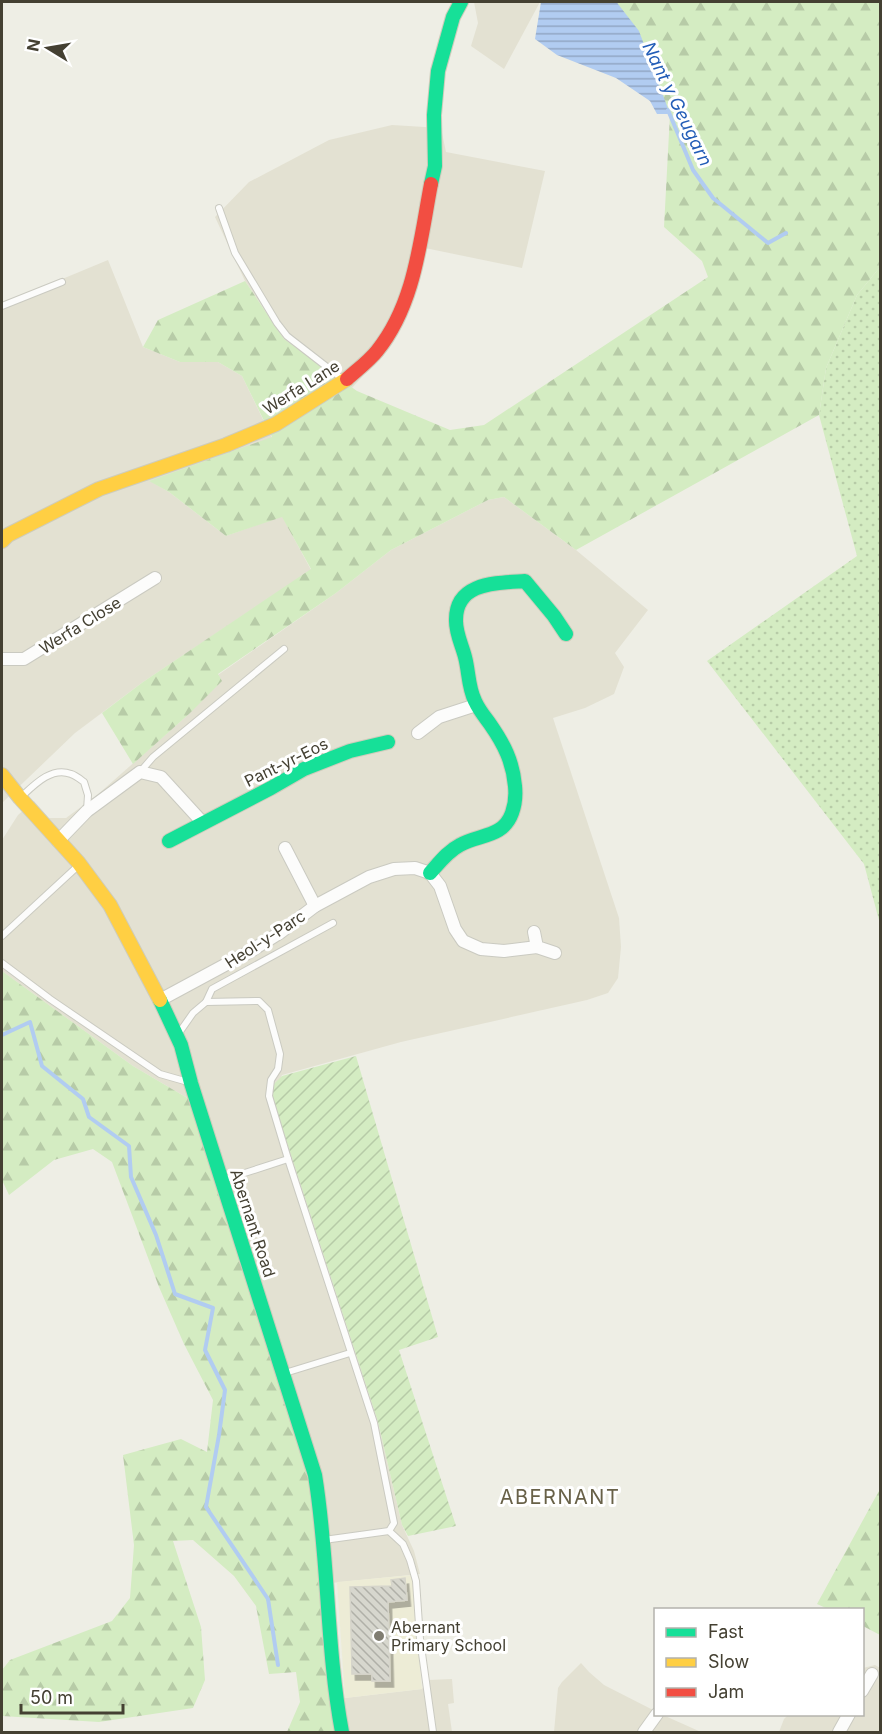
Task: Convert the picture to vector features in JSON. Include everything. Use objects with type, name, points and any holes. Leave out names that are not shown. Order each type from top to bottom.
[{"type":"street","name":"Werfa Lane","points":[[2,541],[8,535],[99,489],[226,445],[276,424],[345,381],[377,351],[398,319],[411,285],[435,166],[434,115],[438,70],[453,17],[461,2]]},
{"type":"street","name":"Werfa Close","points":[[2,659],[24,659],[155,578]]},
{"type":"street","points":[[555,953],[537,947],[504,951],[481,949],[463,940],[454,929],[440,886],[430,873],[449,852],[461,843],[494,835],[510,820],[516,801],[515,774],[507,749],[476,705],[469,686],[465,655],[457,632],[456,618],[460,600],[475,587],[492,583],[525,581],[567,634]]},
{"type":"street","points":[[418,733],[439,717],[476,705]]},
{"type":"street","name":"Pant-yr-Eos","points":[[169,842],[304,769],[350,751],[388,742]]},
{"type":"street","points":[[58,841],[87,811],[140,772],[161,777],[203,823]]},
{"type":"street","name":"Abernant Road","points":[[2,775],[110,905],[181,1045],[315,1475],[324,1540],[335,1694],[342,1732]]},
{"type":"street","points":[[285,848],[315,906]]},
{"type":"street","name":"Heol-y-Parc","points":[[160,1000],[249,951],[281,932],[315,906],[369,877],[394,869],[415,868],[430,873]]},
{"type":"street","points":[[534,932],[537,947]]},
{"type":"street","points":[[864,1688],[872,1674]]},
{"type":"street","points":[[644,1732],[656,1716]]},
{"type":"street","points":[[839,1732],[848,1716]]},
{"type":"lane","points":[[219,208],[236,253],[276,323],[287,336],[345,381]]},
{"type":"lane","points":[[2,306],[62,282]]},
{"type":"lane","points":[[140,772],[153,757],[284,649]]},
{"type":"lane","points":[[20,798],[38,781],[56,773],[70,773],[84,782],[88,795],[87,811]]},
{"type":"lane","points":[[2,936],[79,865]]},
{"type":"lane","points":[[177,1035],[193,1013],[206,1002],[212,989],[333,923]]},
{"type":"lane","points":[[2,963],[152,1069],[160,1074],[191,1083]]},
{"type":"lane","points":[[206,1002],[259,1001],[268,1010],[280,1054],[278,1069],[271,1080],[269,1096],[374,1423],[394,1523],[389,1531]]},
{"type":"lane","points":[[222,1181],[288,1159]]},
{"type":"lane","points":[[284,1373],[350,1353]]},
{"type":"lane","points":[[324,1540],[389,1531]]},
{"type":"lane","points":[[389,1531],[403,1544],[416,1581],[420,1639],[433,1732]]},
{"type":"shaded area","points":[[474,2],[540,2],[504,69],[471,46],[478,23]]},
{"type":"shaded area","points":[[392,125],[441,128],[446,152],[545,171],[522,268],[425,248],[380,357],[352,388],[284,339],[245,281],[215,217],[249,182],[329,140]]},
{"type":"shaded area","points":[[108,260],[143,347],[180,362],[218,362],[242,376],[272,438],[150,481],[169,492],[226,536],[282,516],[311,570],[143,682],[75,733],[2,803],[2,304]]},
{"type":"shaded area","points":[[504,497],[576,550],[648,610],[615,653],[624,667],[614,694],[585,708],[553,718],[619,918],[621,947],[618,978],[608,993],[587,1000],[401,1042],[282,1075],[272,1097],[378,1422],[402,1525],[414,1551],[420,1574],[321,1584],[189,1099],[133,1066],[2,971],[2,840],[18,815],[34,801],[49,818],[66,818],[96,796],[189,714],[218,675],[336,593],[391,550],[488,500]]},
{"type":"shaded area","name":"Abernant Primary School","points":[[412,1575],[422,1689],[345,1698],[337,1582]]},
{"type":"shaded area","points":[[581,1663],[604,1685],[654,1710],[654,1716],[665,1716],[701,1732],[554,1732],[558,1688]]},
{"type":"shaded area","points":[[875,1665],[880,1668],[880,1732],[779,1732],[787,1716],[864,1716],[864,1668]]},
{"type":"shaded area","points":[[452,1679],[454,1703],[448,1704],[452,1732],[335,1732],[328,1700],[422,1689],[428,1680]]},
{"type":"green space","points":[[617,2],[880,2],[880,267],[857,295],[826,368],[819,415],[576,550],[504,497],[488,500],[391,550],[336,593],[218,674],[222,681],[133,764],[102,713],[143,682],[311,569],[282,517],[226,536],[169,492],[149,481],[272,437],[242,376],[218,362],[180,362],[143,347],[158,320],[245,281],[284,339],[357,391],[450,430],[484,425],[708,277],[702,261],[664,227],[670,114]]},
{"type":"green space","points":[[880,267],[880,924],[864,864],[707,661],[857,556],[819,415],[826,368],[857,295]]},
{"type":"green space","points":[[2,971],[133,1066],[189,1099],[308,1477],[315,1511],[335,1732],[287,1732],[300,1702],[296,1672],[269,1674],[256,1606],[234,1576],[193,1540],[173,1541],[201,1627],[205,1680],[193,1708],[99,1722],[2,1716],[2,1670],[10,1660],[112,1621],[130,1598],[134,1545],[123,1455],[181,1439],[207,1452],[213,1400],[184,1344],[159,1287],[112,1162],[93,1149],[54,1160],[9,1195],[2,1180]]},
{"type":"green space","points":[[356,1056],[438,1337],[399,1350],[456,1526],[408,1536],[402,1525],[378,1422],[272,1097],[274,1084],[282,1076]]},
{"type":"green space","points":[[880,1489],[880,1635],[864,1627],[864,1608],[826,1608],[817,1604]]},
{"type":"water","points":[[541,2],[617,2],[639,31],[670,114],[657,114],[650,101],[616,78],[557,55],[535,39]]},
{"type":"building","points":[[405,1578],[407,1600],[388,1602],[390,1681],[372,1681],[372,1674],[352,1674],[350,1587],[392,1586],[391,1580]]},
{"type":"waterway","name":"Nant y Geugarn","points":[[668,110],[693,170],[713,198],[768,243],[786,233]]},
{"type":"waterway","points":[[2,1035],[30,1022],[42,1066],[83,1099],[89,1117],[129,1146],[131,1177],[156,1235],[175,1294],[213,1308],[205,1350],[225,1390],[206,1507],[268,1599],[278,1665]]},
{"type":"traffic: fast","points":[[431,184],[435,166],[434,115],[438,71],[453,17],[461,2]]},
{"type":"traffic: fast","points":[[430,873],[444,858],[467,841],[490,834],[503,827],[512,813],[515,800],[514,777],[504,746],[478,707],[471,690],[456,626],[457,608],[462,599],[479,587],[525,581],[566,634]]},
{"type":"traffic: fast","points":[[169,841],[304,769],[350,751],[388,742]]},
{"type":"traffic: fast","points":[[160,1000],[181,1045],[315,1475],[323,1539],[333,1668],[342,1732]]},
{"type":"traffic: slow","points":[[2,541],[8,535],[99,489],[226,445],[276,424],[347,379]]},
{"type":"traffic: slow","points":[[2,775],[78,862],[110,905],[160,1000]]},
{"type":"traffic: jam","points":[[347,379],[377,351],[390,333],[400,313],[414,271],[431,184]]},
{"type":"place","name":"Abernant Primary School","points":[[379,1636]]},
{"type":"district","name":"ABERNANT","points":[[560,1497]]}]
